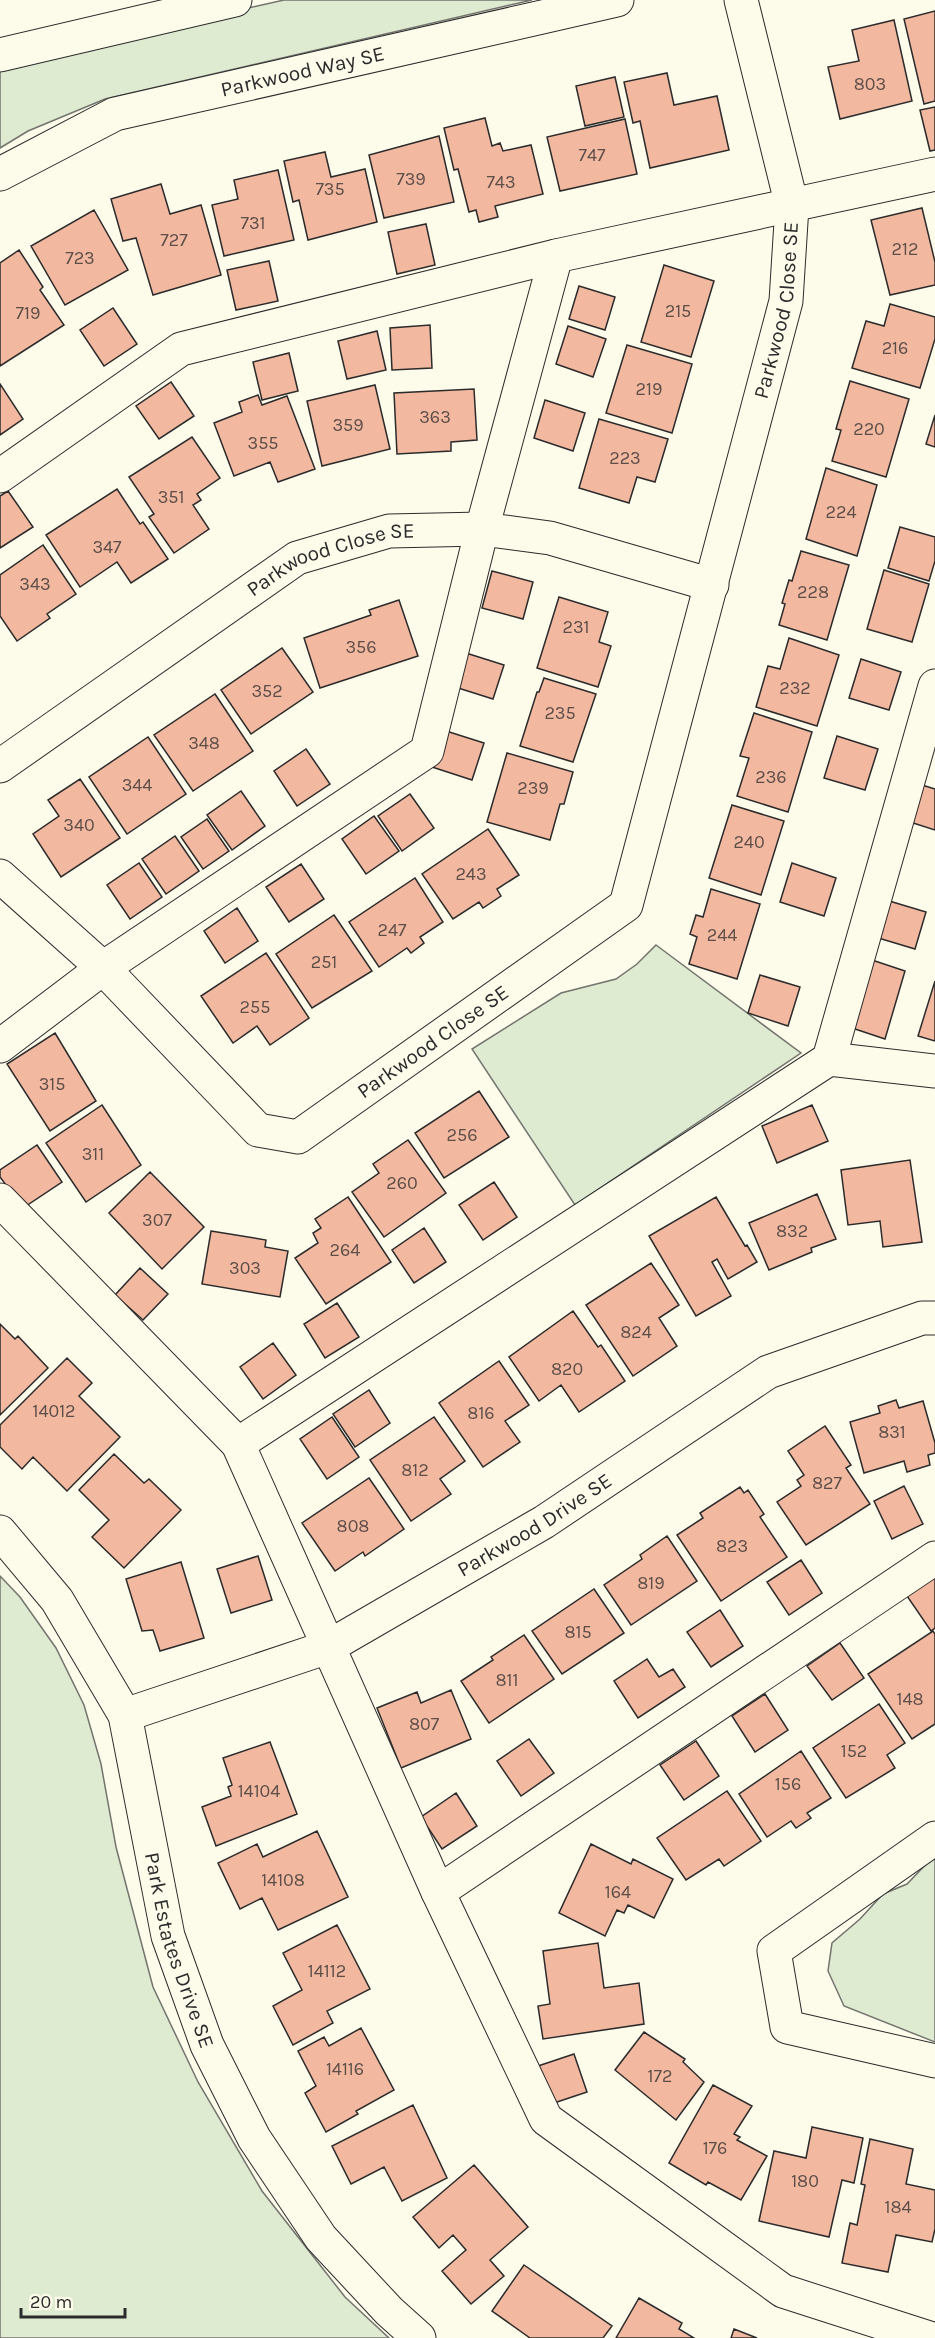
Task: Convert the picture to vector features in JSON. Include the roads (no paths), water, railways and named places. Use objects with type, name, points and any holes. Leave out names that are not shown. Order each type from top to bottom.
[{"type":"street","points":[[0,55],[235,0]]},
{"type":"street","name":"Parkwood Way SE","points":[[0,174],[115,114],[616,0]]},
{"type":"street","name":"Parkwood Close SE","points":[[0,876],[103,968],[258,1131],[298,1137],[626,905],[786,301],[792,206],[741,0]]},
{"type":"street","points":[[0,476],[181,349],[556,256],[935,174]]},
{"type":"street","points":[[0,1046],[103,968],[426,751],[482,529],[556,256]]},
{"type":"street","name":"Parkwood Close SE","points":[[0,766],[297,558],[389,531],[482,529],[550,538],[712,585]]},
{"type":"street","points":[[829,1059],[935,686]]},
{"type":"street","points":[[238,1444],[829,1059],[935,1071]]},
{"type":"street","points":[[0,1200],[238,1444],[438,1892],[546,2119],[783,2291],[929,2338]]},
{"type":"street","name":"Parkwood Drive SE","points":[[125,1715],[328,1647],[544,1522],[768,1372],[922,1318],[935,1318]]},
{"type":"street","name":"Park Estates Drive SE","points":[[0,1532],[57,1600],[125,1715],[168,1936],[207,2045],[254,2138],[321,2238],[389,2311],[420,2338]]},
{"type":"street","points":[[438,1892],[935,1558]]},
{"type":"street","points":[[935,1838],[774,1951],[787,2027],[935,2061]]}]
